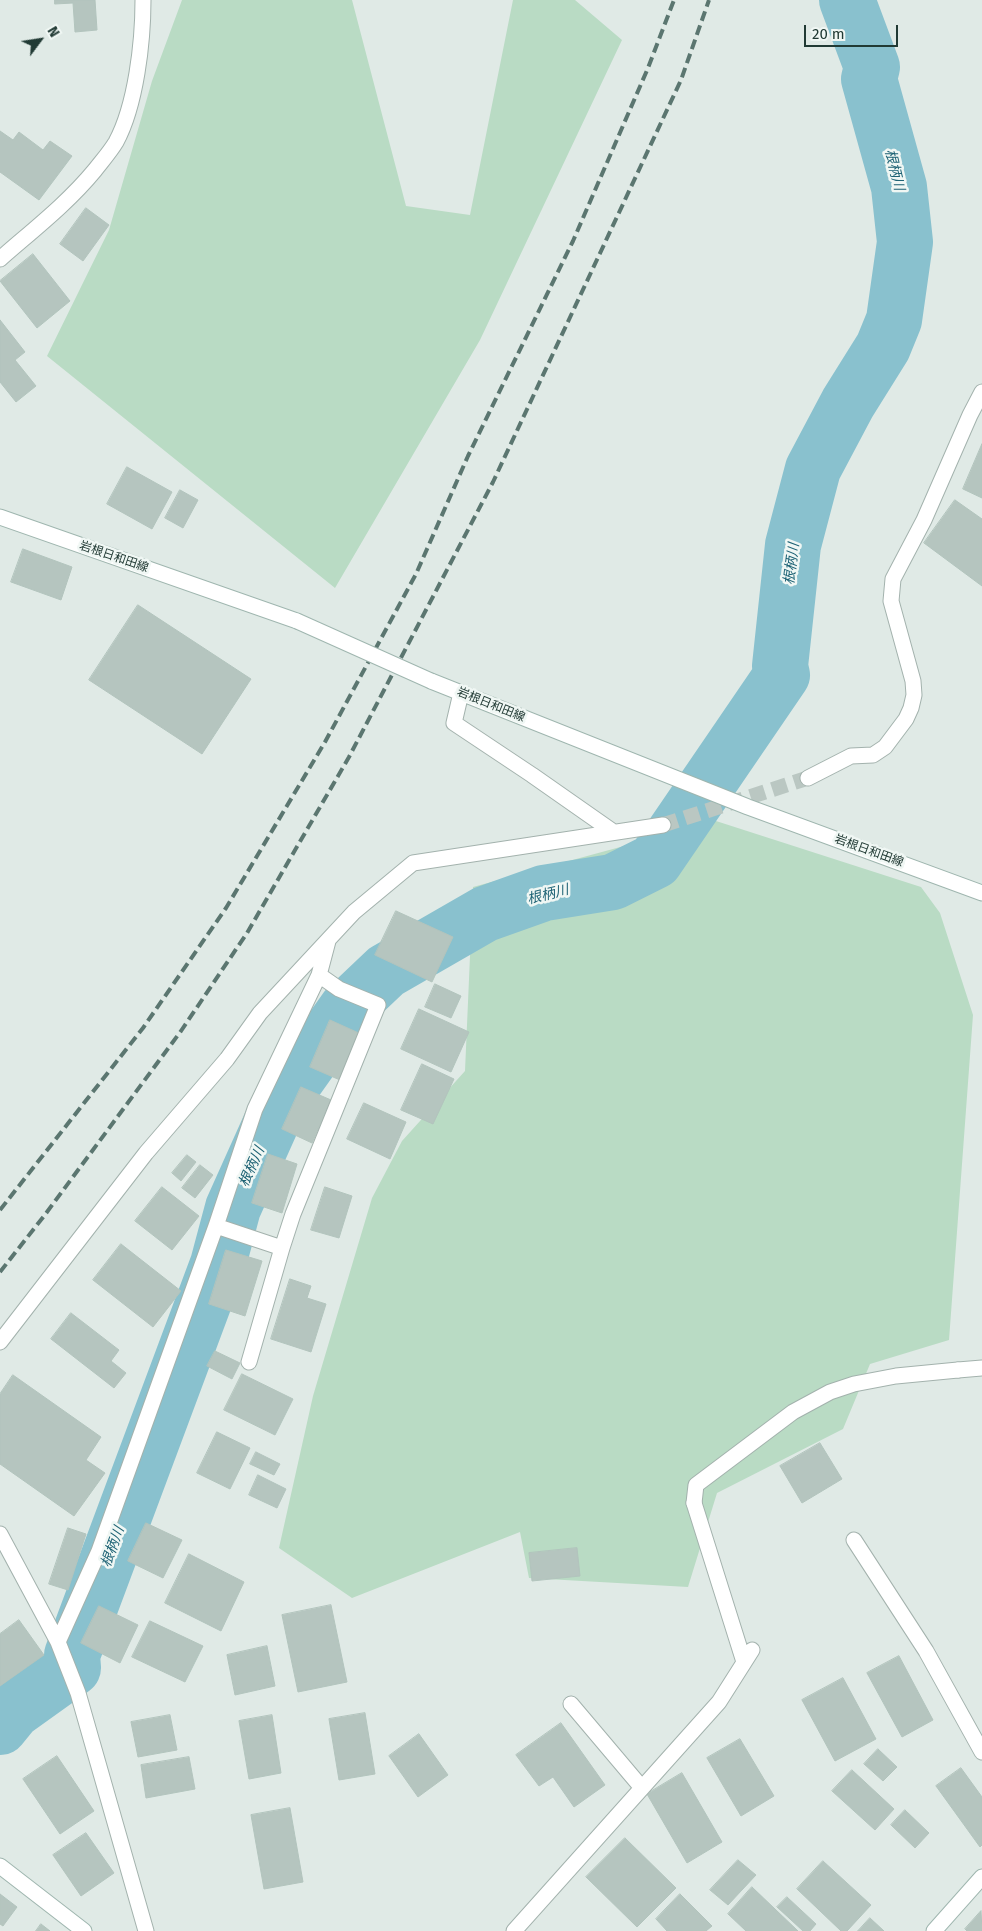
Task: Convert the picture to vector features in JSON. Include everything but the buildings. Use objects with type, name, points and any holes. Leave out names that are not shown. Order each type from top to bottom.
[{"type":"street","points":[[0,259],[58,210],[82,185],[116,142],[130,105],[139,54],[143,0]]},
{"type":"street","points":[[808,778],[851,756],[873,754],[885,747],[906,719],[911,708],[914,694],[912,681],[891,602],[893,579],[924,520],[982,392]]},
{"type":"street","name":"岩根日和田線","points":[[0,517],[297,621],[431,681],[748,807],[982,893]]},
{"type":"street","points":[[461,693],[454,724],[532,775],[612,832]]},
{"type":"street","points":[[0,1342],[146,1153],[227,1060],[260,1012],[354,912],[413,863],[663,825]]},
{"type":"street","points":[[58,1642],[99,1551],[216,1226],[255,1109],[319,975],[328,939]]},
{"type":"street","points":[[249,1362],[293,1214],[378,1005],[339,989],[319,975]]},
{"type":"street","points":[[216,1226],[282,1248]]},
{"type":"street","points":[[514,1931],[719,1702],[748,1656],[694,1503],[696,1485],[792,1412],[830,1392],[854,1384],[896,1376],[982,1368]]},
{"type":"street","points":[[0,1534],[58,1642],[78,1693],[146,1931]]},
{"type":"street","points":[[854,1540],[926,1651],[982,1752]]},
{"type":"street","points":[[571,1704],[642,1788]]},
{"type":"street","points":[[0,1866],[84,1931]]},
{"type":"street","points":[[934,1931],[982,1877]]},
{"type":"green space","points":[[182,0],[352,0],[406,206],[470,215],[513,0],[575,0],[622,40],[480,340],[335,588],[47,356],[109,230],[152,81]]},
{"type":"green space","points":[[716,821],[921,887],[940,913],[973,1015],[949,1340],[870,1364],[843,1429],[717,1493],[688,1587],[529,1578],[520,1532],[352,1598],[279,1548],[313,1396],[372,1198],[402,1141],[465,1071],[473,887]]},
{"type":"waterway","name":"根柄川","points":[[0,1727],[13,1711],[73,1668],[72,1655],[218,1264],[233,1208],[281,1101],[347,1008],[386,971],[485,914],[544,893],[613,882],[655,861],[782,675],[780,666],[793,545],[813,469],[848,403],[883,347],[894,320],[905,242],[899,187],[869,79],[872,67],[847,0]]},
{"type":"tunnel","points":[[663,825],[808,778]]},
{"type":"railway","points":[[0,1210],[143,1028],[226,908],[325,742],[416,574],[468,456],[573,241],[648,68],[674,0]]},
{"type":"railway","points":[[0,1272],[44,1216],[181,1031],[247,933],[349,757],[493,482],[681,80],[709,0]]}]
